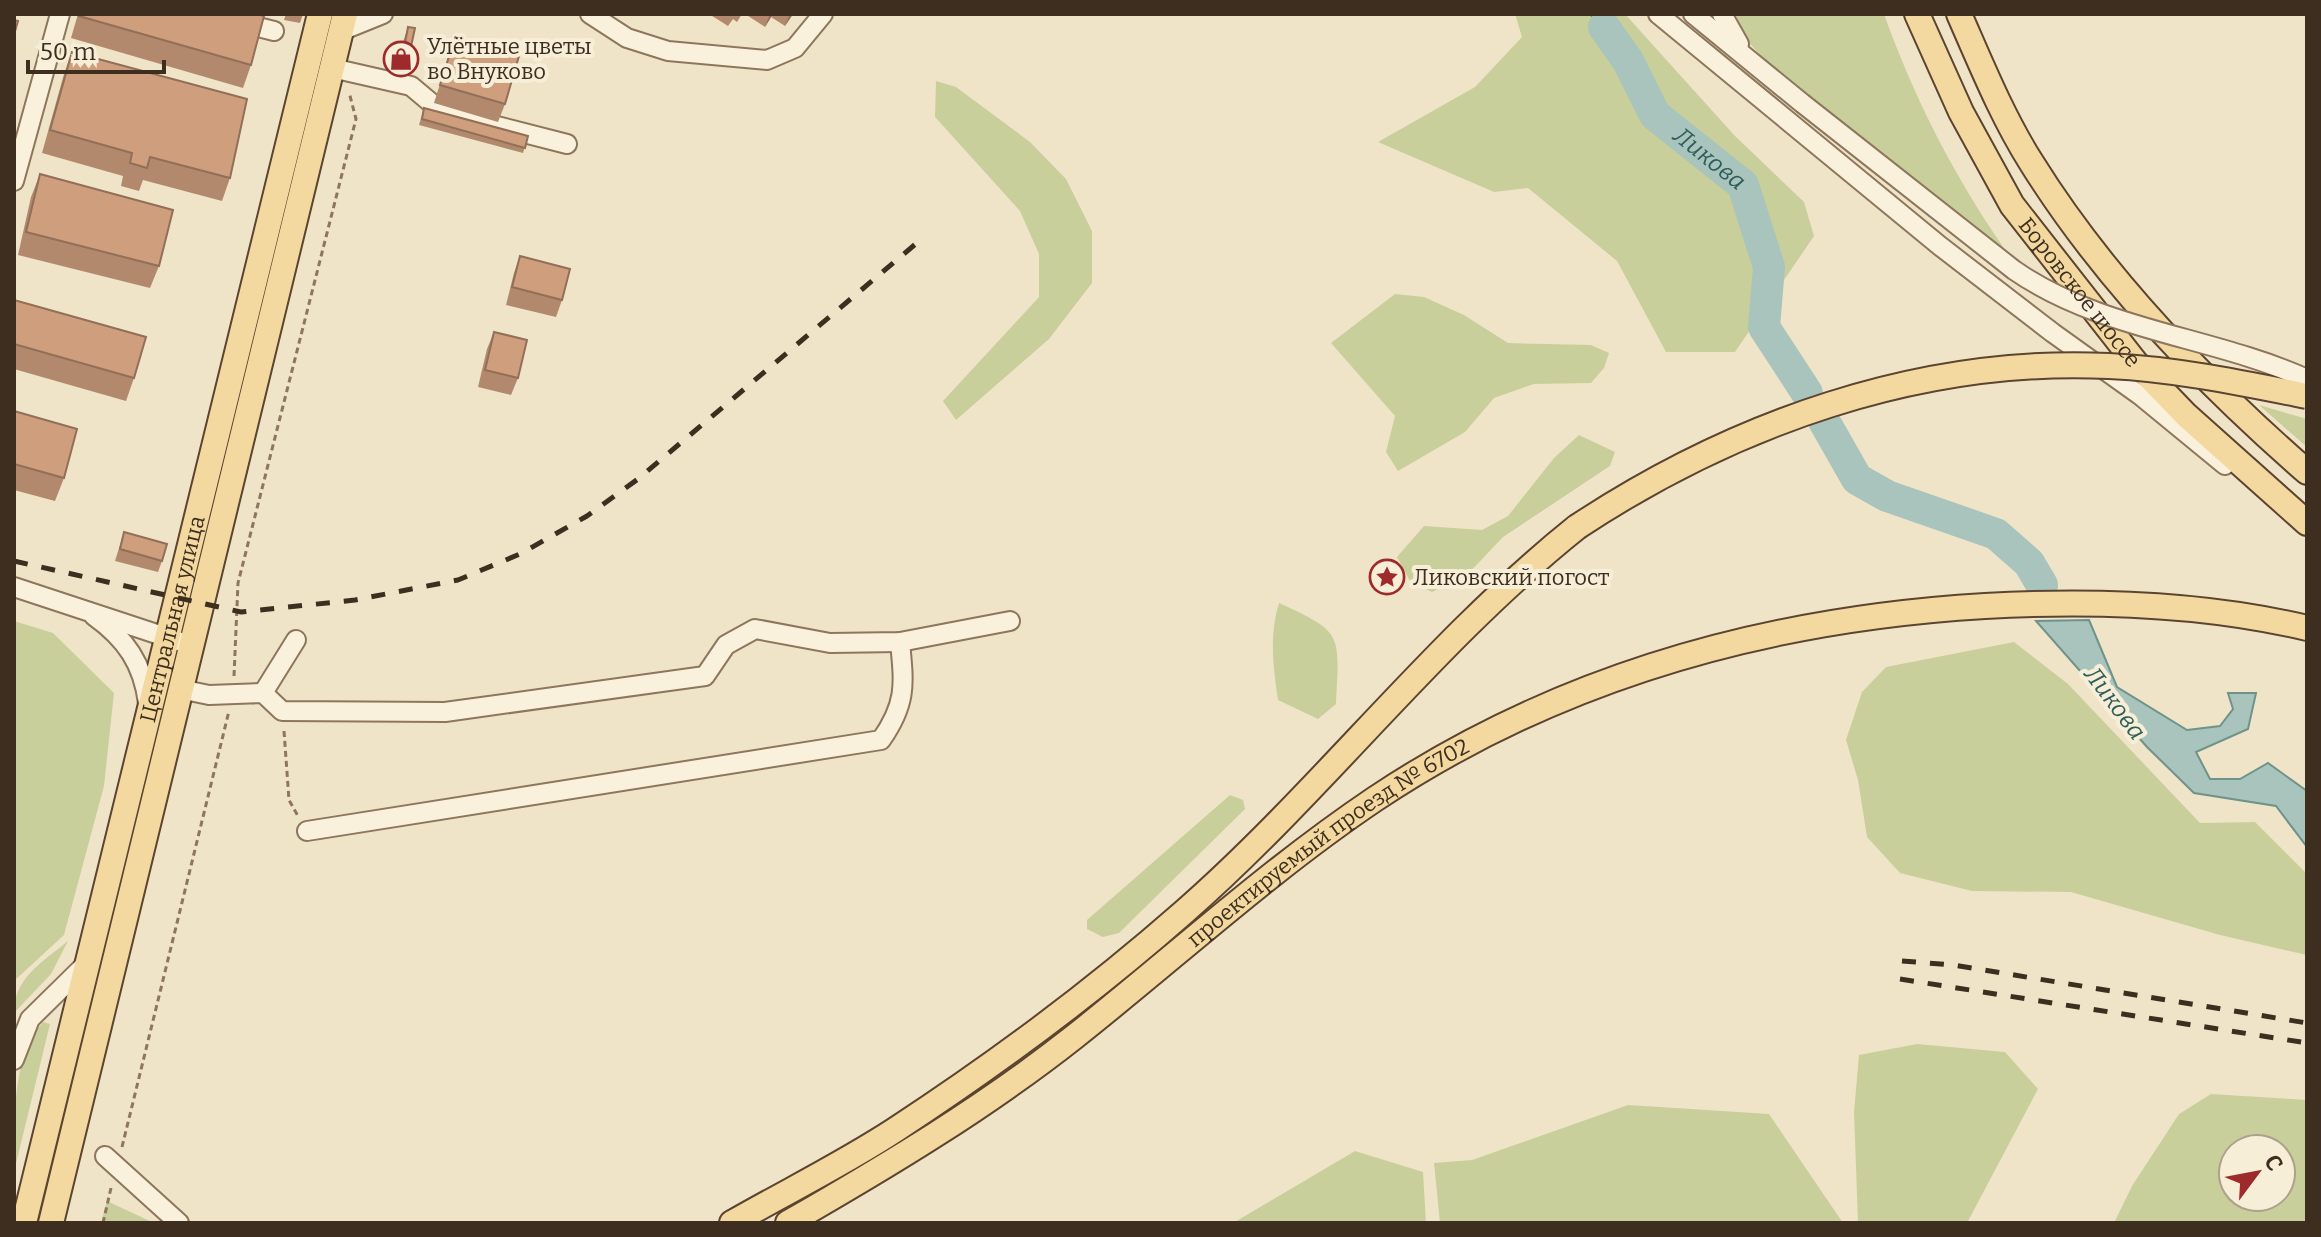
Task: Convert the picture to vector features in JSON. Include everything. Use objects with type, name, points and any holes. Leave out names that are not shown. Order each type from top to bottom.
[{"type":"main road","name":"Центральная улица","points":[[24,1223],[320,14]]},
{"type":"main road","name":"Боровское шоссе","points":[[1917,14],[1961,112],[2012,205],[2135,362],[2186,415],[2307,524]]},
{"type":"main road","name":"Боровское шоссе","points":[[1959,14],[1995,96],[2030,160],[2062,208],[2152,319],[2215,388],[2307,472]]},
{"type":"main road","name":"Центральная улица","points":[[51,1223],[188,656],[341,70],[343,23]]},
{"type":"main road","name":"проектируемый проезд № 6702","points":[[732,1223],[892,1131],[1075,1004],[1185,911],[1301,798],[1483,608],[1577,527],[1647,483],[1744,436],[1825,405],[1897,387],[1988,371],[2103,366],[2192,375],[2307,396]]},
{"type":"main road","name":"проектируемый проезд № 6702","points":[[788,1223],[928,1141],[1006,1088],[1133,989],[1275,869],[1377,797],[1473,741],[1565,697],[1674,657],[1782,630],[1934,609],[2090,603],[2251,617],[2307,628]]},
{"type":"street","points":[[14,181],[60,14]]},
{"type":"street","points":[[206,14],[274,31]]},
{"type":"street","points":[[343,23],[383,14]]},
{"type":"street","points":[[590,14],[627,38],[668,51],[767,60],[795,48],[823,14]]},
{"type":"street","points":[[1658,14],[1940,246],[2141,396],[2275,504],[2307,524]]},
{"type":"street","points":[[1693,14],[2014,270],[2043,289],[2100,314],[2220,348],[2307,379]]},
{"type":"street","points":[[1722,14],[1739,44],[1802,103]]},
{"type":"street","points":[[341,70],[411,86],[442,112],[567,144]]},
{"type":"street","points":[[14,587],[167,635],[181,643],[188,656]]},
{"type":"street","points":[[79,605],[108,626],[132,653],[143,671],[149,710]]},
{"type":"street","points":[[180,689],[209,695],[263,693],[282,711],[445,712],[705,676],[726,645],[755,629],[830,643],[900,642],[1010,621]]},
{"type":"street","points":[[263,693],[296,640]]},
{"type":"street","points":[[307,831],[881,740],[896,719],[904,693],[900,642]]},
{"type":"street","points":[[14,1060],[30,1019],[88,962]]},
{"type":"street","points":[[112,1157],[179,1223]]},
{"type":"path","points":[[112,1157],[233,694],[238,583],[356,119],[341,70]]},
{"type":"path","points":[[282,711],[289,800],[307,831]]},
{"type":"path","points":[[103,1223],[114,1178]]},
{"type":"green space","points":[[1515,14],[1625,14],[1735,136],[1804,202],[1814,236],[1735,352],[1666,352],[1617,261],[1528,188],[1494,192],[1378,142],[1475,87],[1522,37]]},
{"type":"green space","points":[[1735,14],[1884,14],[1937,137],[2006,251],[1768,63],[1738,31],[1740,26]]},
{"type":"green space","points":[[936,81],[956,87],[1030,142],[1066,179],[1092,231],[1092,283],[1049,339],[956,420],[943,401],[1039,297],[1039,254],[1020,211],[935,117]]},
{"type":"green space","points":[[1395,294],[1424,297],[1464,315],[1508,343],[1591,345],[1609,353],[1604,368],[1591,383],[1534,384],[1494,398],[1465,432],[1398,471],[1386,452],[1395,416],[1331,343]]},
{"type":"green space","points":[[2259,405],[2307,419],[2307,447]]},
{"type":"green space","points":[[1579,435],[1615,452],[1610,466],[1503,537],[1467,575],[1432,592],[1410,581],[1397,557],[1424,526],[1482,530],[1508,516],[1554,458]]},
{"type":"green space","points":[[1279,603],[1327,630],[1337,649],[1336,704],[1318,719],[1278,700],[1273,639]]},
{"type":"green space","points":[[14,621],[53,633],[114,693],[104,786],[64,935],[14,981]]},
{"type":"green space","points":[[2014,642],[2068,684],[2200,823],[2255,822],[2307,874],[2307,955],[2220,935],[2071,892],[1972,891],[1900,873],[1867,837],[1858,780],[1846,740],[1862,692],[1886,667]]},
{"type":"green space","points":[[1230,795],[1243,800],[1245,809],[1119,933],[1103,937],[1087,929],[1087,920]]},
{"type":"green space","points":[[68,941],[51,974],[14,1013],[15,1000],[24,980]]},
{"type":"green space","points":[[43,1022],[50,1024],[14,1172],[16,1093],[20,1072],[25,1053]]},
{"type":"green space","points":[[1917,1044],[2005,1052],[2038,1089],[1967,1223],[1858,1223],[1854,1112],[1859,1055]]},
{"type":"green space","points":[[2211,1094],[2307,1100],[2307,1223],[2114,1223],[2132,1186],[2179,1114]]},
{"type":"green space","points":[[1628,1105],[1769,1114],[1843,1223],[1440,1223],[1434,1163],[1472,1160]]},
{"type":"green space","points":[[1355,1151],[1423,1172],[1426,1223],[1233,1223]]},
{"type":"green space","points":[[107,1201],[154,1223],[101,1223]]},
{"type":"water","points":[[2089,620],[2117,687],[2187,730],[2220,726],[2233,709],[2228,693],[2256,693],[2248,729],[2196,752],[2210,779],[2240,779],[2268,763],[2307,791],[2307,847],[2276,806],[2194,793],[2147,747],[2036,621]]},
{"type":"building","points":[[80,14],[257,14],[264,16],[251,65]]},
{"type":"building","points":[[408,27],[415,28],[409,56],[403,54]]},
{"type":"building","points":[[455,37],[519,56],[505,104],[440,85]]},
{"type":"building","points":[[72,52],[247,99],[230,178],[150,157],[147,168],[130,163],[132,153],[50,130]]},
{"type":"building","points":[[424,108],[528,136],[525,148],[422,119]]},
{"type":"building","points":[[40,174],[173,210],[159,266],[26,232]]},
{"type":"building","points":[[520,256],[570,269],[562,300],[512,287]]},
{"type":"building","points":[[14,300],[146,337],[134,378],[14,344]]},
{"type":"building","points":[[494,332],[527,340],[518,378],[485,370]]},
{"type":"building","points":[[14,411],[77,429],[64,478],[14,464]]},
{"type":"building","points":[[124,532],[167,544],[162,561],[120,549]]},
{"type":"waterway","points":[[1592,14],[1604,27]]},
{"type":"waterway","name":"Ликова","points":[[1604,27],[1628,61],[1655,115],[1743,185],[1769,267],[1764,327],[1807,393]]},
{"type":"waterway","name":"Ликова","points":[[1824,421],[1857,479],[1887,496],[1996,534],[2029,563],[2042,585]]},
{"type":"railway","points":[[14,561],[241,612],[355,600],[458,580],[520,554],[587,516],[638,479],[925,236]]},
{"type":"railway","points":[[1902,961],[1953,965],[2307,1023]]},
{"type":"railway","points":[[1900,979],[2307,1043]]},
{"type":"place","name":"Улётные цветы во Внуково","points":[[401,59]]},
{"type":"place","name":"Ликовский погост","points":[[1387,577]]}]
